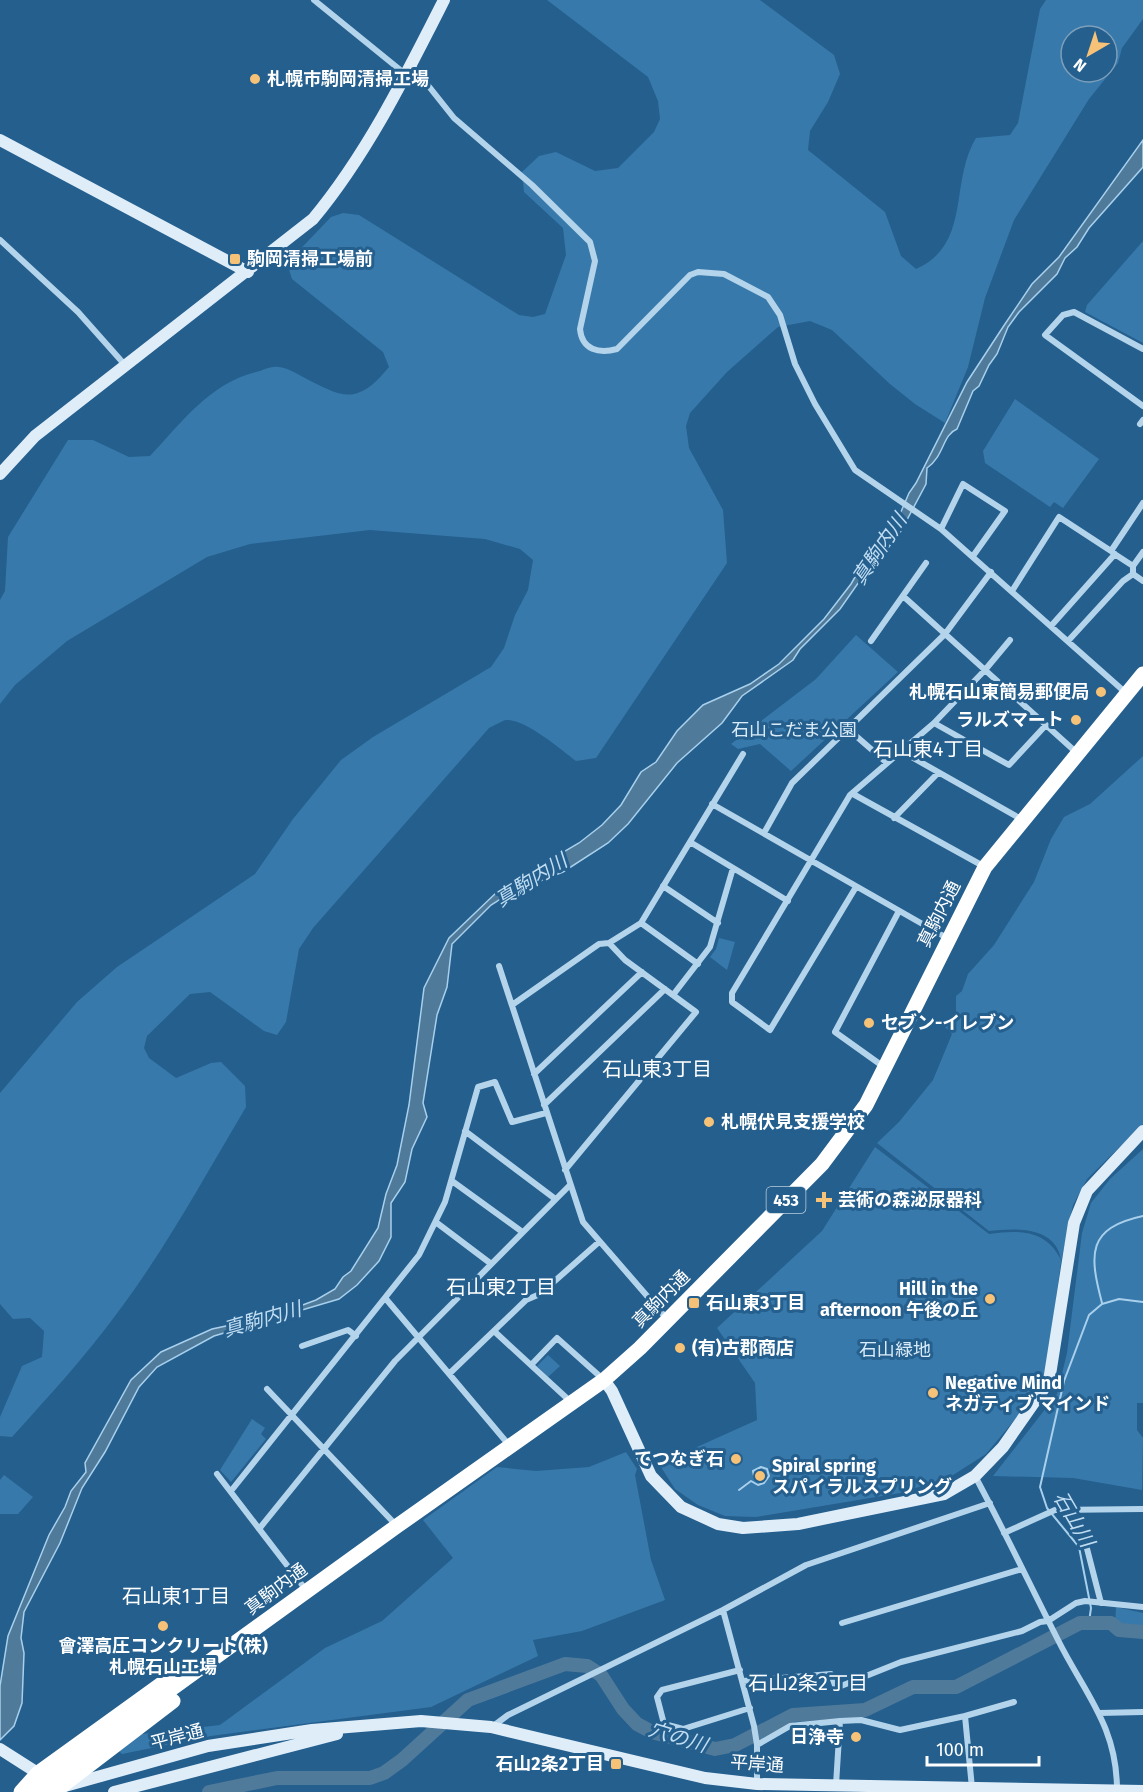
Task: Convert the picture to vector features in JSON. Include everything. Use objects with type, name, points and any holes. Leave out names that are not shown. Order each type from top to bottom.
[{"type":"highway","name":"真駒内通","points":[[38,1792],[98,1742],[396,1526],[604,1380],[822,1164],[855,1123],[985,867],[1021,819],[1143,674]]},
{"type":"highway","points":[[21,1792],[38,1773],[126,1708],[265,1612],[290,1604]]},
{"type":"highway","points":[[57,1790],[273,1625],[290,1604]]},
{"type":"street","points":[[314,0],[407,68],[454,118],[532,185],[590,242],[595,261],[580,329],[582,339],[590,349],[601,351],[617,349],[690,275],[698,272],[724,274],[768,297],[776,305],[795,364],[845,456],[862,476],[888,491],[938,527],[1126,694]]},
{"type":"street","points":[[0,474],[35,436],[313,219],[330,199],[371,135],[444,0]]},
{"type":"street","points":[[0,140],[248,272]]},
{"type":"street","points":[[0,240],[78,312],[125,365]]},
{"type":"street","points":[[1143,349],[1074,312],[1063,315],[1045,335],[1143,406]]},
{"type":"street","points":[[938,527],[963,484],[1005,511],[973,556]]},
{"type":"street","points":[[1051,626],[1113,553],[1143,503]]},
{"type":"street","points":[[1012,591],[1059,517],[1113,553],[1143,581]]},
{"type":"street","points":[[1068,641],[1133,570],[1143,552]]},
{"type":"street","points":[[871,641],[926,563]]},
{"type":"street","points":[[764,833],[792,783],[945,634],[991,572]]},
{"type":"street","points":[[903,596],[1078,753]]},
{"type":"street","points":[[855,887],[770,1030],[732,1002],[732,993],[853,794],[934,723],[985,670],[1010,639]]},
{"type":"street","points":[[934,723],[1009,765],[1046,725]]},
{"type":"street","points":[[848,729],[887,763]]},
{"type":"street","points":[[901,751],[1021,819]]},
{"type":"street","points":[[512,1005],[599,944],[609,943],[641,923],[742,753]]},
{"type":"street","points":[[894,818],[938,773]]},
{"type":"street","points":[[853,794],[985,867]]},
{"type":"street","points":[[712,804],[948,939]]},
{"type":"street","points":[[690,842],[788,901]]},
{"type":"street","points":[[673,994],[710,947],[733,868]]},
{"type":"street","points":[[663,886],[718,923]]},
{"type":"street","points":[[884,1068],[835,1032],[899,911]]},
{"type":"street","points":[[641,923],[698,964]]},
{"type":"street","points":[[565,1170],[696,1012],[625,960],[609,943]]},
{"type":"street","points":[[499,966],[583,1222],[668,1319]]},
{"type":"street","points":[[534,1074],[642,972]]},
{"type":"street","points":[[544,1105],[665,989]]},
{"type":"street","points":[[231,1491],[420,1255],[437,1223],[452,1180],[478,1087],[488,1082],[495,1082],[512,1122],[546,1113]]},
{"type":"street","points":[[465,1131],[554,1198]]},
{"type":"street","points":[[531,1365],[557,1338],[604,1380],[612,1391],[651,1476],[681,1507],[718,1524],[743,1528],[798,1524],[925,1500],[944,1494],[975,1476],[1004,1447],[1049,1381],[1074,1223],[1087,1191],[1143,1131]]},
{"type":"street","points":[[452,1180],[521,1231]]},
{"type":"street","points":[[259,1528],[395,1361],[521,1231],[570,1185]]},
{"type":"street","points":[[437,1223],[490,1263]]},
{"type":"street","points":[[449,1374],[526,1300],[540,1294],[599,1242]]},
{"type":"street","points":[[387,1299],[510,1446]]},
{"type":"street","points":[[302,1346],[348,1330],[356,1336]]},
{"type":"street","points":[[495,1332],[571,1403]]},
{"type":"street","points":[[267,1389],[396,1526]]},
{"type":"street","points":[[218,1474],[306,1591]]},
{"type":"street","points":[[975,1476],[1059,1643],[1111,1738],[1116,1758],[1117,1791]]},
{"type":"street","points":[[491,1727],[508,1714],[723,1610],[806,1565],[990,1503]]},
{"type":"street","points":[[1004,1533],[1057,1510],[1143,1509]]},
{"type":"street","points":[[1057,1510],[1084,1537],[1101,1603]]},
{"type":"street","points":[[842,1623],[1022,1569]]},
{"type":"street","points":[[743,1681],[831,1674],[836,1688],[902,1662],[1050,1624],[1076,1603],[1088,1600],[1143,1607]]},
{"type":"street","points":[[723,1610],[754,1726],[757,1742],[757,1784]]},
{"type":"street","points":[[740,1670],[662,1690],[657,1697],[664,1724],[683,1729],[750,1708]]},
{"type":"street","points":[[757,1742],[790,1726],[861,1720],[900,1730],[965,1716],[1014,1702]]},
{"type":"street","points":[[1099,1713],[1143,1712]]},
{"type":"street","points":[[965,1716],[972,1788]]},
{"type":"street","points":[[836,1785],[840,1720]]},
{"type":"street","name":"平岸通","points":[[57,1790],[208,1746],[312,1730],[421,1721],[491,1727],[705,1778],[757,1784],[802,1788],[836,1785],[1143,1791]]},
{"type":"street","name":"平岸通","points":[[114,1792],[376,1724]]},
{"type":"street","points":[[0,1749],[38,1773],[57,1790]]},
{"type":"street","points":[[74,1792],[106,1776]]},
{"type":"green space","points":[[547,0],[760,0],[834,55],[840,74],[828,102],[810,131],[808,150],[885,212],[901,256],[916,269],[934,258],[945,244],[957,211],[968,155],[976,138],[1010,135],[1018,123],[1040,9],[1046,0],[1143,0],[1143,19],[1122,48],[1119,59],[1119,24],[1059,24],[1059,84],[1101,84],[1089,99],[1014,220],[985,298],[968,367],[945,423],[915,404],[890,384],[832,330],[810,321],[778,327],[727,372],[690,413],[686,426],[689,448],[723,510],[727,563],[596,758],[576,761],[532,729],[514,721],[506,720],[489,728],[313,928],[299,949],[286,1022],[277,1035],[264,1031],[210,992],[190,994],[147,1036],[144,1048],[149,1058],[176,1078],[211,1063],[221,1062],[245,1086],[246,1107],[136,1288],[80,1360],[12,1437],[0,1436],[0,1417],[22,1366],[42,1357],[44,1331],[30,1318],[13,1319],[0,1304],[0,1093],[77,1002],[117,967],[255,874],[293,819],[341,760],[373,737],[491,667],[504,648],[515,615],[528,590],[533,560],[520,549],[485,539],[370,530],[250,544],[207,557],[67,641],[15,685],[0,704],[0,600],[5,591],[8,537],[68,440],[93,440],[129,457],[150,456],[212,393],[243,376],[271,367],[287,369],[339,393],[358,393],[378,379],[389,367],[383,352],[292,279],[287,263],[331,217],[343,213],[359,215],[519,315],[533,317],[545,314],[566,255],[563,228],[524,192],[522,172],[539,156],[556,152],[595,171],[618,168],[654,132],[660,119],[658,101],[648,77]]},
{"type":"green space","points":[[1143,241],[1143,343],[1085,312],[1087,305]]},
{"type":"green space","points":[[1015,399],[1099,459],[1063,508],[1054,502],[1050,507],[985,463],[983,451]]},
{"type":"green space","name":"石山こだま公園","points":[[856,635],[898,672],[791,771],[760,744],[738,749],[731,744],[816,679]]},
{"type":"green space","name":"石山緑地","points":[[1143,756],[1143,1124],[1087,1179],[1073,1205],[1061,1262],[1046,1372],[1022,1411],[986,1454],[950,1477],[900,1493],[756,1517],[725,1516],[698,1505],[675,1489],[659,1464],[757,1420],[755,1383],[717,1328],[822,1231],[875,1147],[989,1234],[1021,1232],[1040,1237],[1048,1242],[1061,1260],[1058,1249],[1043,1235],[1011,1229],[989,1231],[877,1143],[899,1122],[933,1080],[952,1034],[945,1027],[956,1013],[956,996],[962,991],[968,974],[994,945],[1034,882],[1051,839],[1064,817],[1090,804]]},
{"type":"green space","points":[[719,938],[735,942],[727,970],[710,957],[716,949]]},
{"type":"green space","points":[[1143,1149],[1143,1403],[1137,1403],[1137,1430],[1143,1438],[1142,1490],[1073,1478],[993,1476],[1057,1394],[1067,1353],[1082,1233],[1091,1203],[1110,1179]]},
{"type":"green space","points":[[548,1355],[560,1366],[548,1377],[537,1366]]},
{"type":"green space","points":[[252,1419],[265,1428],[261,1434],[266,1439],[231,1482],[220,1470]]},
{"type":"green space","points":[[626,1452],[637,1469],[635,1475],[651,1560],[665,1600],[582,1631],[533,1640],[538,1656],[431,1707],[211,1736],[122,1754],[117,1749],[134,1735],[220,1725],[325,1648],[382,1621],[453,1558],[423,1520],[497,1467],[536,1471],[589,1467]]},
{"type":"green space","points":[[4,1475],[33,1497],[18,1514],[0,1514],[0,1480]]},
{"type":"green space","points":[[1116,1607],[1143,1613],[1143,1630],[1115,1626]]},
{"type":"water","name":"真駒内川","points":[[1143,140],[1143,167],[1089,228],[1077,247],[1065,258],[1057,274],[1019,312],[1008,327],[997,354],[979,386],[973,391],[957,429],[952,432],[933,463],[927,468],[926,484],[901,531],[878,561],[868,569],[840,609],[800,649],[793,660],[742,696],[722,723],[677,763],[628,824],[608,843],[563,872],[512,892],[491,905],[452,944],[447,987],[437,1015],[423,1103],[427,1117],[412,1149],[405,1182],[391,1203],[391,1237],[379,1261],[357,1285],[339,1299],[214,1336],[157,1367],[139,1387],[105,1452],[82,1488],[60,1543],[24,1612],[21,1638],[24,1653],[22,1703],[14,1726],[0,1740],[0,1686],[8,1636],[49,1535],[71,1491],[86,1472],[85,1463],[131,1380],[161,1352],[212,1329],[273,1316],[316,1300],[335,1289],[343,1277],[351,1271],[378,1228],[386,1194],[397,1165],[409,1105],[424,988],[449,938],[499,890],[579,843],[602,825],[621,805],[641,772],[656,762],[677,731],[703,705],[750,684],[779,664],[824,619],[851,584],[880,538],[889,534],[897,521],[909,493],[967,382],[1003,327],[1032,284],[1059,257]]},
{"type":"waterway","points":[[1102,1303],[1095,1270],[1094,1257],[1097,1246],[1102,1236],[1111,1228],[1143,1216]]},
{"type":"waterway","name":"石山川","points":[[1089,1622],[1091,1608],[1079,1547],[1047,1508],[1040,1487],[1064,1381],[1089,1315],[1102,1304],[1119,1299],[1143,1302]]},
{"type":"waterway","points":[[739,1490],[751,1481],[758,1485],[764,1483],[769,1476],[767,1469],[761,1467],[753,1471],[758,1480],[765,1474],[761,1471],[757,1474],[760,1475]]},
{"type":"waterway","name":"穴の川","points":[[209,1792],[277,1778],[370,1778],[384,1773],[402,1760],[468,1700],[565,1664],[587,1666],[601,1675],[623,1709],[637,1724],[652,1732],[715,1749],[735,1745],[793,1715],[865,1710],[913,1687],[956,1687],[1080,1623],[1111,1623],[1119,1630],[1143,1632]]},
{"type":"place","name":"札幌市駒岡清掃工場","points":[[255,79]]},
{"type":"place","name":"駒岡清掃工場前","points":[[235,259]]},
{"type":"place","name":"札幌石山東簡易郵便局","points":[[1101,692]]},
{"type":"place","name":"ラルズマート","points":[[1076,720]]},
{"type":"place","name":"セブン-イレブン","points":[[869,1023]]},
{"type":"place","name":"札幌伏見支援学校","points":[[709,1122]]},
{"type":"place","name":"芸術の森泌尿器科","points":[[824,1200]]},
{"type":"place","name":"Hill in the afternoon 午後の丘","points":[[990,1299]]},
{"type":"place","name":"石山東3丁目","points":[[694,1303]]},
{"type":"place","name":"(有)古郡商店","points":[[680,1348]]},
{"type":"place","name":"Negative Mind ネガティブ マインド","points":[[933,1393]]},
{"type":"place","name":"てつなぎ石","points":[[736,1459]]},
{"type":"place","name":"Spiral spring スパイラルスプリング","points":[[760,1476]]},
{"type":"place","name":"會澤高圧コンクリート(株) 札幌石山工場","points":[[163,1626]]},
{"type":"place","name":"日浄寺","points":[[856,1737]]},
{"type":"place","name":"石山2条2丁目","points":[[616,1764]]},
{"type":"district","name":"石山東4丁目","points":[[928,749]]},
{"type":"district","name":"石山東3丁目","points":[[657,1069]]},
{"type":"district","name":"石山東2丁目","points":[[501,1287]]},
{"type":"district","name":"石山東1丁目","points":[[176,1596]]},
{"type":"district","name":"石山2条2丁目","points":[[808,1683]]}]
